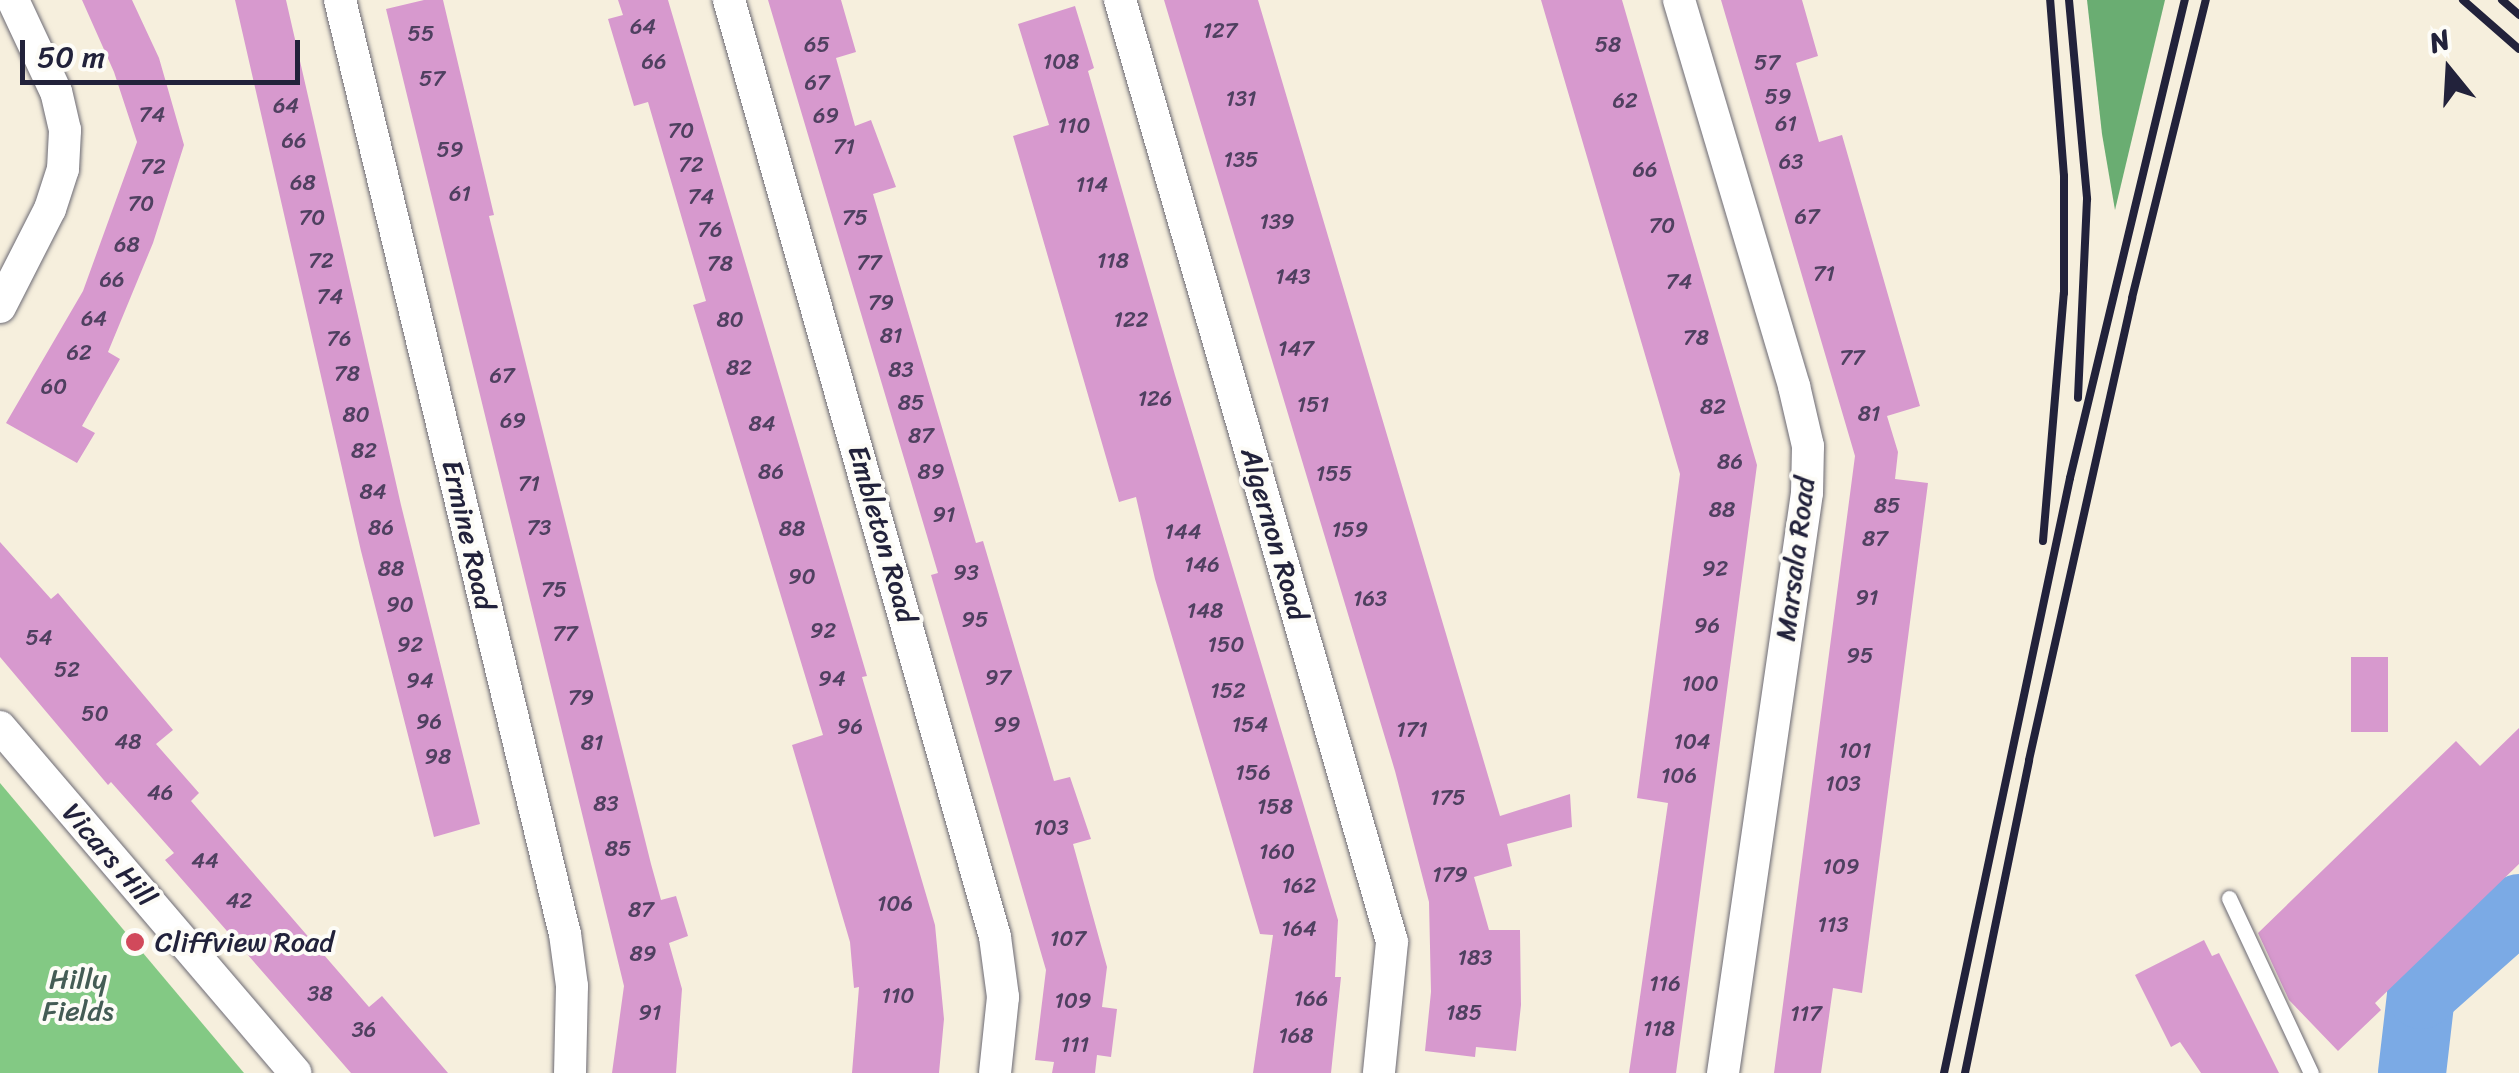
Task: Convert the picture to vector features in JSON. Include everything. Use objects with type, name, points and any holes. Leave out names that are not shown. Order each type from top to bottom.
[{"type":"street","points":[[0,305],[50,209],[63,169],[65,130],[56,92],[14,0]]},
{"type":"street","name":"Ermine Road","points":[[340,0],[565,934],[572,986],[570,1073]]},
{"type":"street","name":"Embleton Road","points":[[729,0],[994,937],[1004,997],[995,1073]]},
{"type":"street","name":"Algernon Road","points":[[1120,0],[1392,942],[1379,1073]]},
{"type":"street","name":"Marsala Road","points":[[1678,0],[1794,386],[1808,446],[1807,493],[1723,1073]]},
{"type":"street","name":"Vicars Hill","points":[[0,727],[295,1073]]},
{"type":"lane","points":[[2229,898],[2311,1073]]},
{"type":"green space","points":[[2087,0],[2165,0],[2115,210],[2102,134]]},
{"type":"green space","name":"Hilly Fields","points":[[0,783],[244,1073],[0,1073]]},
{"type":"building","points":[[82,0],[132,0],[159,58],[184,145],[153,243],[108,352],[120,359],[82,426],[95,433],[77,463],[6,423],[83,291],[137,142],[114,72]]},
{"type":"building","points":[[235,0],[286,0],[401,505],[480,824],[434,837],[361,551]]},
{"type":"building","points":[[443,0],[494,215],[489,216],[651,864],[661,900],[676,896],[688,936],[669,943],[682,989],[676,1073],[612,1073],[624,986],[386,9]]},
{"type":"building","points":[[618,0],[668,0],[867,676],[862,677],[935,925],[944,1019],[939,1073],[852,1073],[859,987],[854,988],[850,942],[792,745],[823,735],[693,305],[706,301],[648,102],[634,106],[608,19],[623,15]]},
{"type":"building","points":[[768,0],[841,0],[856,52],[836,58],[855,126],[871,120],[896,187],[873,194],[976,543],[983,541],[1054,781],[1070,777],[1091,839],[1073,844],[1107,967],[1102,1007],[1117,1009],[1111,1057],[1097,1055],[1095,1073],[1052,1073],[1054,1062],[1035,1060],[1046,970],[931,575],[938,573]]},
{"type":"building","points":[[1164,0],[1258,0],[1500,816],[1570,794],[1572,827],[1507,844],[1512,866],[1474,877],[1489,930],[1520,930],[1521,1005],[1516,1051],[1476,1047],[1475,1057],[1425,1051],[1431,992],[1429,902],[1395,771]]},
{"type":"building","points":[[1541,0],[1622,0],[1757,465],[1676,1073],[1629,1073],[1668,803],[1637,798],[1680,474]]},
{"type":"building","points":[[1721,0],[1802,0],[1818,56],[1796,63],[1819,142],[1842,135],[1920,406],[1887,416],[1898,452],[1895,479],[1928,483],[1862,993],[1833,988],[1821,1073],[1774,1073],[1855,456]]},
{"type":"building","points":[[1075,6],[1094,68],[1088,71],[1175,375],[1338,920],[1335,977],[1341,977],[1331,1073],[1253,1073],[1273,935],[1260,934],[1155,579],[1136,497],[1119,502],[1013,136],[1049,125],[1018,24]]},
{"type":"building","points":[[0,542],[51,599],[58,593],[173,730],[156,744],[199,793],[191,801],[369,1007],[382,996],[448,1073],[351,1073],[165,860],[174,853],[111,782],[108,785],[0,657]]},
{"type":"building","points":[[2351,657],[2388,657],[2388,732],[2351,732]]},
{"type":"building","points":[[2519,728],[2519,864],[2375,1003],[2381,1010],[2338,1051],[2289,1000],[2258,933],[2456,741],[2480,766]]},
{"type":"building","points":[[2204,940],[2212,956],[2219,953],[2279,1073],[2201,1073],[2180,1042],[2171,1047],[2135,975]]},
{"type":"waterway","points":[[2412,1073],[2421,995],[2519,908]]},
{"type":"railway","points":[[2043,541],[2064,293],[2064,176],[2050,0]]},
{"type":"railway","points":[[2069,0],[2087,199],[2078,398]]},
{"type":"railway","points":[[1944,1073],[2070,478],[2185,0]]},
{"type":"railway","points":[[1965,1073],[2029,760],[2132,298],[2206,0]]},
{"type":"railway","points":[[2463,0],[2519,49]]},
{"type":"railway","points":[[2502,0],[2519,15]]},
{"type":"place","name":"Cliffview Road","points":[[135,942]]}]
